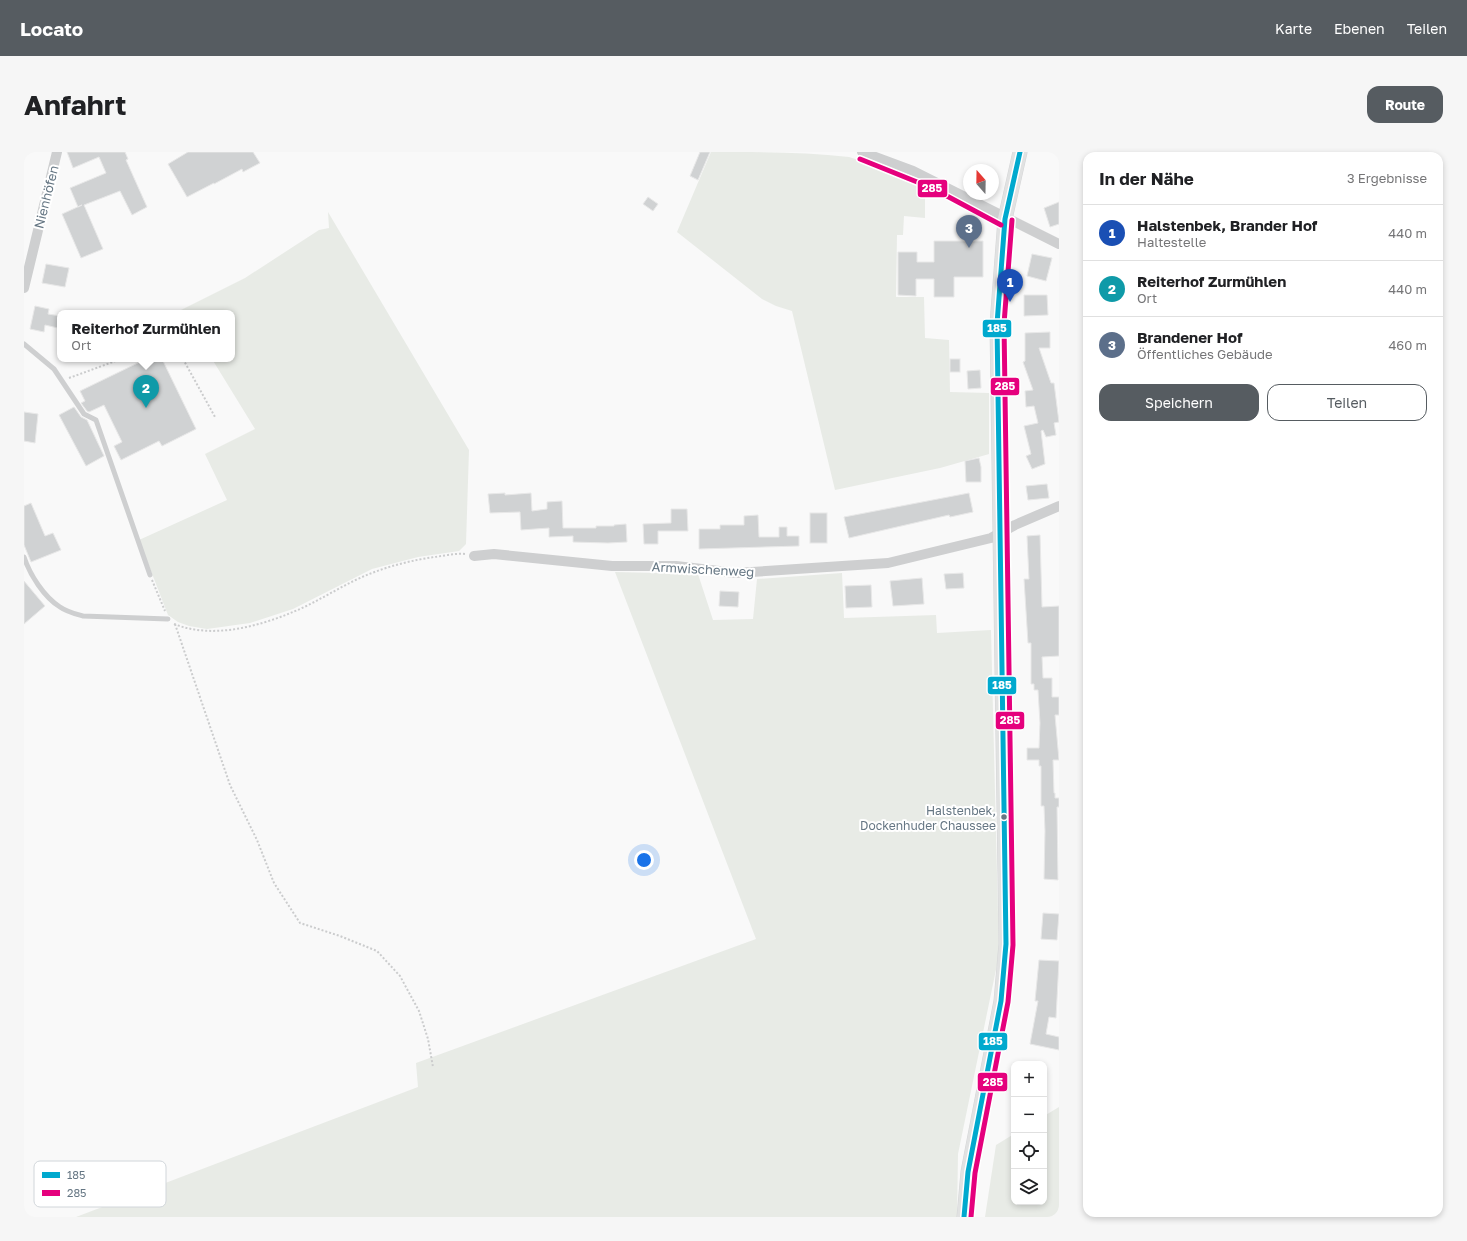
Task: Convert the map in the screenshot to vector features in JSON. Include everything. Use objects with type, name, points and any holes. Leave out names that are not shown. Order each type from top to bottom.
[{"type":"main road","points":[[964,1217],[968,1172],[1001,1001],[1006,944],[997,324],[1005,219],[1020,152]]},
{"type":"street","name":"Nienhöfen","points":[[24,288],[57,152]]},
{"type":"street","points":[[862,152],[913,171],[985,206],[1005,219],[1059,244]]},
{"type":"street","name":"Armwischenweg","points":[[474,556],[494,554],[612,566],[676,566],[736,573],[888,563],[974,543],[1000,533],[1059,506]]},
{"type":"lane","points":[[24,344],[54,369],[84,414],[96,420],[150,575]]},
{"type":"lane","points":[[24,557],[29,571],[52,601],[70,613],[84,616],[168,619]]},
{"type":"path","points":[[62,381],[113,362]]},
{"type":"path","points":[[185,362],[215,416]]},
{"type":"path","points":[[150,575],[168,619],[175,624],[189,629],[208,631],[229,630],[254,625],[293,612],[373,572],[419,559],[459,554],[474,556]]},
{"type":"path","points":[[175,624],[230,785],[257,840],[274,884],[300,923],[340,936],[377,951],[400,976],[419,1011],[428,1039],[432,1067]]},
{"type":"shaded area","points":[[711,152],[798,153],[849,157],[897,175],[925,189],[925,218],[904,216],[903,235],[897,235],[896,297],[924,297],[925,338],[949,340],[950,392],[989,393],[989,454],[940,468],[835,490],[792,311],[776,306],[762,299],[677,232]]},
{"type":"shaded area","points":[[328,212],[469,450],[466,544],[459,551],[418,557],[372,569],[293,609],[250,623],[207,629],[189,626],[178,622],[168,615],[139,540],[227,500],[205,454],[255,429],[214,362],[235,362],[235,310],[181,310],[245,278],[319,230],[329,228]]},
{"type":"shaded area","points":[[615,572],[698,574],[713,620],[753,619],[757,579],[842,573],[844,618],[936,615],[937,633],[991,630],[999,955],[958,1154],[957,1217],[76,1217],[102,1207],[166,1207],[166,1183],[418,1087],[416,1063],[756,939]]},
{"type":"shaded area","points":[[1059,1107],[1059,1217],[985,1217],[996,1145],[1011,1136],[1011,1205],[1047,1205],[1047,1114]]},
{"type":"building","points":[[67,152],[125,152],[128,159],[126,160],[147,207],[132,215],[120,191],[84,205],[103,249],[81,258],[62,214],[78,207],[70,188],[106,173],[99,157],[73,168]]},
{"type":"building","points":[[188,152],[253,152],[260,163],[243,172],[242,169],[187,197],[168,164]]},
{"type":"building","points":[[700,152],[710,152],[698,180],[690,176]]},
{"type":"building","points":[[648,197],[658,204],[653,211],[643,204]]},
{"type":"building","points":[[1059,202],[1059,224],[1050,227],[1044,208]]},
{"type":"building","points":[[934,241],[983,241],[983,277],[954,277],[954,297],[934,297],[934,279],[916,279],[916,296],[898,295],[898,252],[917,252],[917,262],[934,262]]},
{"type":"building","points":[[1032,254],[1052,258],[1046,281],[1027,276]]},
{"type":"building","points":[[46,264],[69,268],[65,287],[42,283]]},
{"type":"building","points":[[1024,295],[1047,295],[1048,315],[1024,316]]},
{"type":"building","points":[[35,306],[49,309],[48,314],[57,316],[57,328],[45,325],[44,332],[30,329]]},
{"type":"building","points":[[1050,332],[1050,348],[1039,348],[1051,383],[1054,383],[1059,422],[1054,423],[1056,435],[1046,437],[1043,430],[1041,431],[1045,464],[1032,469],[1026,456],[1031,454],[1024,426],[1038,423],[1034,406],[1026,407],[1025,391],[1033,390],[1023,362],[1025,361],[1025,333]]},
{"type":"building","points":[[950,359],[960,359],[960,372],[950,372]]},
{"type":"building","points":[[140,362],[163,362],[196,429],[162,446],[159,441],[121,460],[114,446],[122,442],[104,405],[89,412],[87,411],[81,403],[85,401],[80,391]]},
{"type":"building","points":[[980,370],[981,388],[968,389],[967,371]]},
{"type":"building","points":[[74,407],[81,417],[87,420],[104,456],[86,466],[59,415]]},
{"type":"building","points":[[24,412],[38,414],[35,443],[24,441]]},
{"type":"building","points":[[979,458],[981,467],[981,482],[966,482],[965,461]]},
{"type":"building","points":[[1047,484],[1049,498],[1028,500],[1026,486]]},
{"type":"building","points":[[505,493],[505,495],[531,493],[532,511],[547,509],[547,502],[562,501],[563,528],[596,528],[596,526],[626,524],[627,542],[573,542],[573,536],[549,537],[549,528],[521,530],[520,512],[490,513],[488,494]]},
{"type":"building","points":[[969,493],[973,512],[950,517],[949,515],[849,538],[844,517]]},
{"type":"building","points":[[31,503],[45,536],[53,533],[61,550],[31,562],[24,545],[24,506]]},
{"type":"building","points":[[671,509],[687,509],[688,531],[658,531],[658,544],[644,544],[643,524],[671,523]]},
{"type":"building","points":[[810,513],[827,513],[827,543],[810,543]]},
{"type":"building","points":[[758,515],[759,537],[779,537],[779,527],[787,527],[787,536],[799,536],[799,546],[699,549],[699,529],[720,529],[720,525],[744,525],[744,516]]},
{"type":"building","points":[[1040,535],[1042,607],[1059,606],[1059,656],[1042,657],[1043,678],[1052,678],[1052,697],[1059,697],[1059,715],[1055,715],[1059,760],[1053,760],[1054,793],[1055,798],[1059,798],[1059,807],[1057,807],[1058,880],[1044,879],[1045,831],[1044,806],[1041,806],[1041,766],[1039,766],[1039,760],[1027,760],[1027,748],[1039,748],[1040,723],[1038,690],[1034,690],[1034,684],[1031,684],[1031,643],[1028,643],[1024,579],[1029,579],[1027,536]]},
{"type":"building","points":[[963,573],[964,588],[946,589],[944,574]]},
{"type":"building","points":[[922,578],[924,604],[893,606],[890,581]]},
{"type":"building","points":[[24,581],[45,606],[24,624]]},
{"type":"building","points":[[871,585],[872,607],[846,608],[845,586]]},
{"type":"building","points":[[720,591],[739,592],[738,607],[719,606]]},
{"type":"building","points":[[1043,913],[1059,914],[1057,940],[1041,939]]},
{"type":"building","points":[[1039,960],[1059,961],[1056,1018],[1049,1017],[1046,1034],[1059,1037],[1059,1050],[1030,1044],[1038,1001],[1035,1001]]},
{"type":"transit line","name":"185","points":[[964,1217],[968,1172],[1001,1001],[1006,944],[997,324],[1005,219],[1020,152]]},
{"type":"transit line","name":"285","points":[[860,159],[932,188],[1001,225]]},
{"type":"transit line","name":"285","points":[[971,1217],[975,1173],[1008,1002],[1013,945],[1004,324],[1012,220]]},
{"type":"place","name":"Brandener Hof","points":[[969,248]]},
{"type":"place","name":"Halstenbek, Brander Hof","points":[[1010,302]]},
{"type":"place","name":"Reiterhof Zurmühlen","points":[[146,408]]},
{"type":"place","name":"Halstenbek, Dockenhuder Chaussee","points":[[1004,817]]}]
